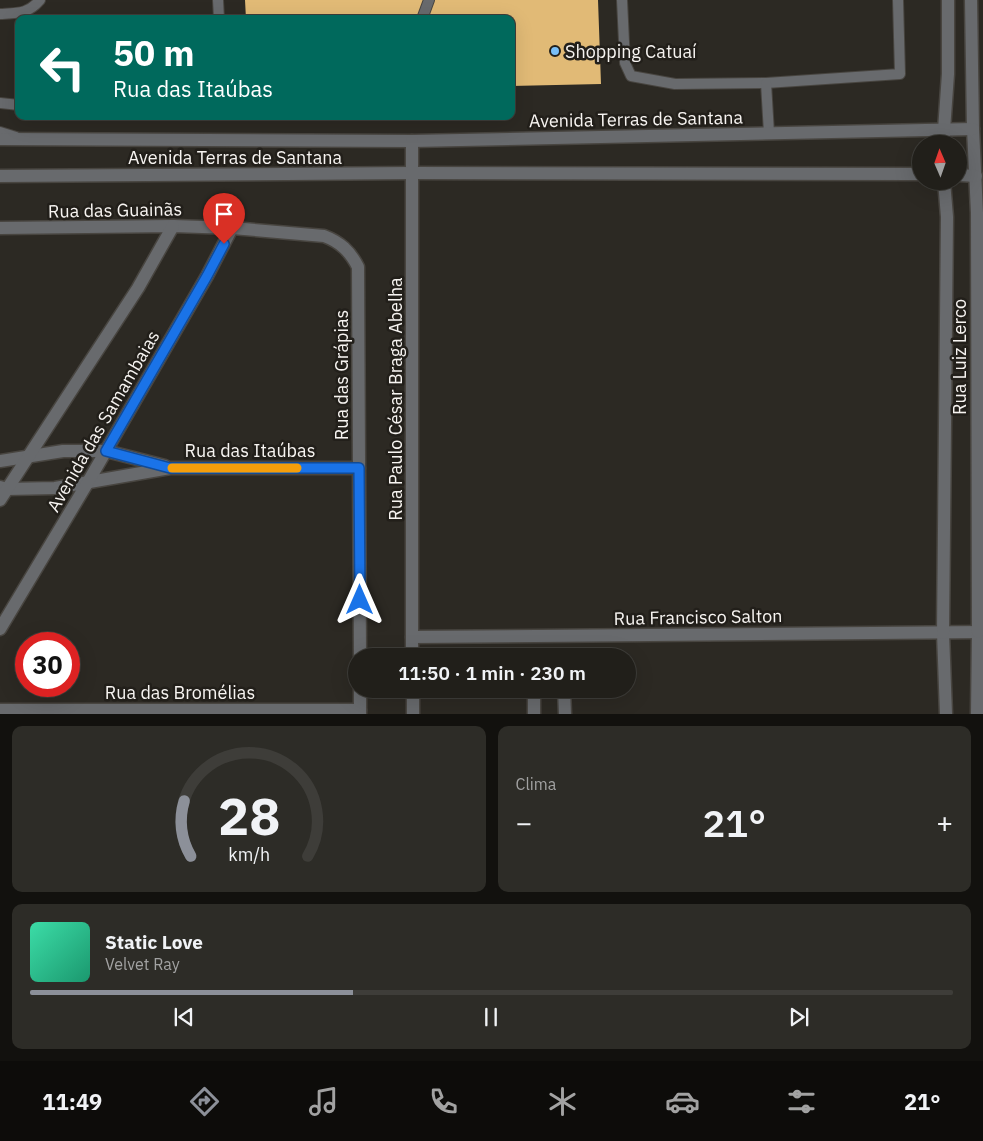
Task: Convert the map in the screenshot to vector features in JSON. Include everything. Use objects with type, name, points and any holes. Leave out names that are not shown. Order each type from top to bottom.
[{"type":"street","points":[[943,135],[948,74],[948,0]]},
{"type":"street","name":"Rua Luiz Lerco","points":[[971,0],[973,129],[976,176],[980,632],[978,714]]},
{"type":"street","name":"Avenida Terras de Santana","points":[[0,139],[412,141],[973,129]]},
{"type":"street","name":"Rua Paulo César Braga Abelha","points":[[412,141],[412,648]]},
{"type":"street","name":"Avenida Terras de Santana","points":[[0,176],[412,173],[912,174]]},
{"type":"street","points":[[968,176],[976,176]]},
{"type":"street","name":"Rua Luiz Lerco","points":[[945,190],[947,217],[943,633],[946,714]]},
{"type":"street","points":[[0,500],[4,488],[29,456],[138,288],[172,226]]},
{"type":"street","name":"Rua das Guainãs","points":[[0,228],[172,226],[232,228],[324,236],[346,248]]},
{"type":"street","name":"Avenida das Samambaias","points":[[0,629],[106,451],[207,276],[232,228]]},
{"type":"street","name":"Rua das Grápias","points":[[346,248],[358,267],[360,648]]},
{"type":"street","name":"Rua das Itaúbas","points":[[0,461],[63,452],[106,451],[170,468]]},
{"type":"street","name":"Rua das Itaúbas","points":[[4,488],[55,488],[170,468],[359,468]]},
{"type":"street","name":"Rua Francisco Salton","points":[[412,638],[980,632]]},
{"type":"street","points":[[360,698],[360,712]]},
{"type":"street","points":[[412,698],[413,714]]},
{"type":"street","points":[[534,698],[534,714]]},
{"type":"street","points":[[564,698],[565,714]]},
{"type":"street","name":"Rua das Bromélias","points":[[0,710],[360,712]]},
{"type":"lane","points":[[0,14],[18,13],[32,9],[40,0]]},
{"type":"lane","points":[[218,0],[219,15]]},
{"type":"lane","points":[[423,15],[429,0]]},
{"type":"lane","points":[[622,0],[625,63],[631,76],[675,84],[766,83],[900,74],[898,0]]},
{"type":"lane","points":[[766,83],[769,133]]},
{"type":"lane","points":[[0,103],[15,104]]},
{"type":"lane","points":[[0,132],[22,138]]},
{"type":"lane","points":[[939,714],[946,698]]},
{"type":"building","name":"Shopping Catuaí","points":[[245,0],[598,0],[601,84],[515,86],[515,15],[246,15]]},
{"type":"slow traffic","points":[[172,468],[297,468]]},
{"type":"place","name":"Shopping Catuaí","points":[[555,51]]},
{"type":"route","points":[[224,244],[106,451],[170,468],[359,468],[360,600]]}]
